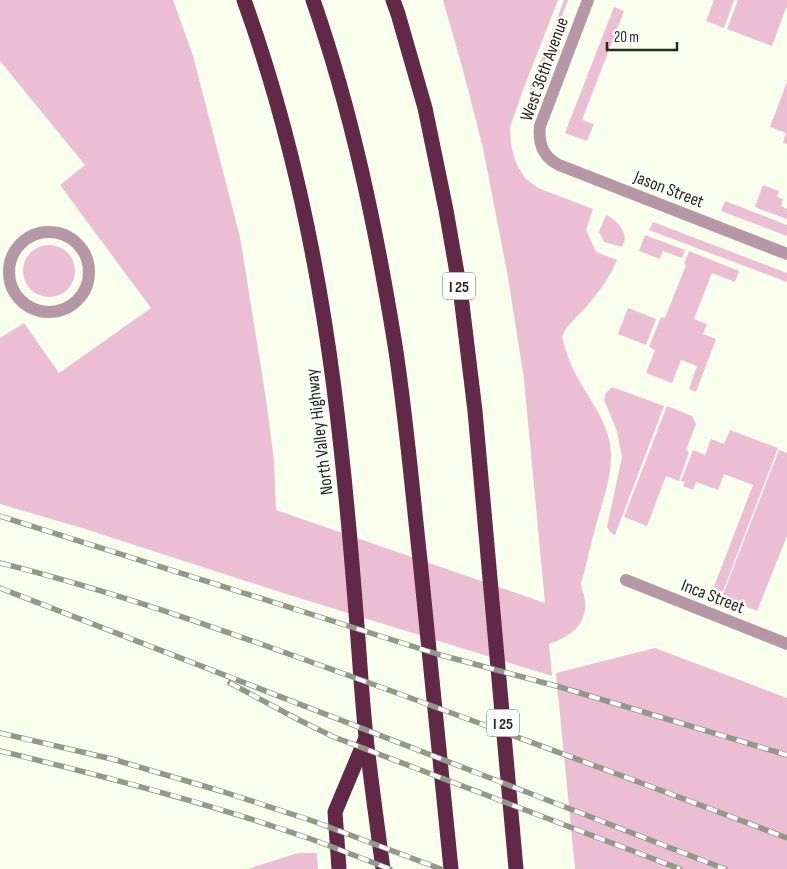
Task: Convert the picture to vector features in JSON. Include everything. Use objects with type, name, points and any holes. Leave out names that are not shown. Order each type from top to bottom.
[{"type":"highway","name":"North Valley Highway","points":[[244,0],[259,42],[293,164],[321,300],[334,388],[349,526],[366,736],[383,869]]},
{"type":"highway","points":[[313,0],[346,105],[368,196],[395,345],[408,440],[451,869]]},
{"type":"highway","name":"I 25","points":[[393,0],[425,108],[461,296],[474,411],[516,869]]},
{"type":"highway","points":[[339,869],[335,812],[366,736]]},
{"type":"street","name":"West 36th Avenue","points":[[543,151],[539,136],[540,126],[588,0]]},
{"type":"street","name":"Jason Street","points":[[543,151],[547,157],[559,165],[787,254]]},
{"type":"street","points":[[58,233],[70,238],[79,246],[86,257],[89,269],[86,288],[75,303],[64,310],[52,313],[39,312],[27,307],[18,298],[5,290],[9,262],[14,251],[33,234],[58,233]]},
{"type":"street","name":"Inca Street","points":[[626,580],[787,644]]},
{"type":"shaded area","points":[[0,0],[173,0],[193,56],[240,237],[266,399],[274,461],[276,510],[545,603],[524,379],[508,277],[483,148],[443,0],[558,0],[510,127],[511,145],[516,163],[525,178],[538,188],[593,209],[586,230],[596,252],[617,260],[600,290],[570,324],[562,337],[573,369],[604,424],[610,444],[611,463],[606,491],[581,584],[585,600],[584,614],[574,631],[549,644],[552,676],[0,504],[0,338],[24,323],[59,373],[151,308],[60,185],[85,165],[0,61]]},
{"type":"shaded area","points":[[564,0],[568,0],[533,93],[529,92]]},
{"type":"shaded area","points":[[714,0],[734,0],[724,28],[706,21]]},
{"type":"shaded area","points":[[738,0],[787,0],[787,8],[772,46],[727,29]]},
{"type":"shaded area","points":[[614,7],[624,11],[582,120],[594,124],[587,141],[565,133]]},
{"type":"shaded area","points":[[787,82],[787,144],[783,143],[786,133],[770,127]]},
{"type":"shaded area","points":[[763,185],[779,191],[777,197],[783,199],[781,206],[787,209],[787,219],[755,207]]},
{"type":"shaded area","points":[[725,201],[787,225],[787,236],[721,211]]},
{"type":"shaded area","points":[[606,215],[617,223],[623,231],[625,239],[622,247],[604,242],[599,232]]},
{"type":"shaded area","points":[[653,222],[787,273],[787,282],[649,230]]},
{"type":"shaded area","points":[[645,235],[685,250],[682,258],[663,251],[660,259],[639,251]]},
{"type":"shaded area","points":[[44,245],[54,245],[68,252],[75,266],[75,276],[68,290],[54,297],[44,297],[34,293],[27,286],[23,276],[23,266],[27,256],[34,249]]},
{"type":"shaded area","points":[[689,251],[739,271],[735,282],[712,273],[694,319],[707,324],[703,334],[716,339],[696,392],[689,389],[697,366],[681,360],[672,383],[646,373],[655,350],[649,347],[661,317],[665,318],[686,265],[684,264]]},
{"type":"shaded area","points":[[628,308],[656,319],[646,345],[618,334]]},
{"type":"shaded area","points":[[612,387],[664,406],[615,535],[607,527],[622,457],[617,431],[604,400],[606,393]]},
{"type":"shaded area","points":[[667,406],[692,416],[696,424],[686,450],[689,452],[679,481],[666,476],[647,526],[624,517]]},
{"type":"shaded area","points":[[730,430],[778,448],[721,596],[712,592],[753,485],[724,474],[718,490],[696,482],[693,490],[683,486],[685,482],[681,481],[693,450],[705,455],[711,439],[724,444]]},
{"type":"shaded area","points":[[779,450],[787,453],[787,536],[757,611],[722,597]]},
{"type":"shaded area","points":[[655,648],[787,698],[787,869],[575,869],[556,673]]},
{"type":"shaded area","points":[[298,853],[317,853],[318,869],[248,869]]},
{"type":"railway","points":[[0,516],[437,654],[560,687],[787,755]]},
{"type":"railway","points":[[0,563],[147,605],[243,638],[537,744],[787,838]]},
{"type":"railway","points":[[0,588],[725,869]]},
{"type":"railway","points":[[230,683],[334,737],[680,869]]},
{"type":"railway","points":[[0,733],[112,759],[224,792],[310,820],[441,869]]},
{"type":"railway","points":[[0,751],[117,780],[232,813],[308,838],[390,869]]}]
